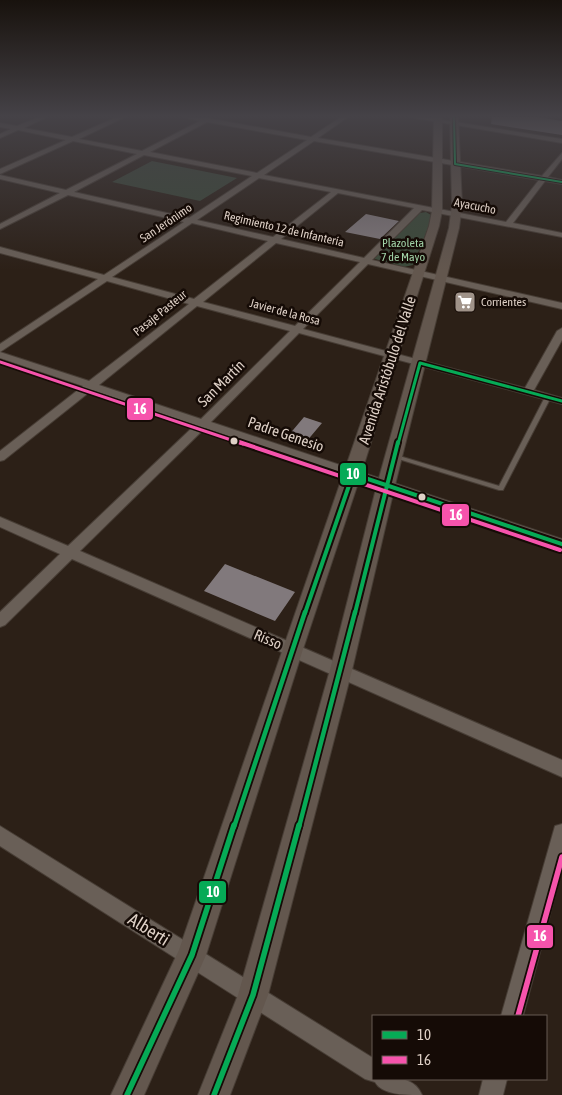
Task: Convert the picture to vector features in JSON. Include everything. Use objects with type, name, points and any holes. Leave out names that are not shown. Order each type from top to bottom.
[{"type":"main road","name":"Avenida Aristóbulo del Valle","points":[[127,1095],[192,955],[292,649],[353,474],[434,226],[437,211],[436,168]]},
{"type":"main road","name":"Avenida Aristóbulo del Valle","points":[[214,1095],[253,994],[341,670],[393,456],[442,278],[456,214],[455,168]]},
{"type":"street","points":[[0,227],[113,168]]},
{"type":"street","name":"Ayacucho","points":[[222,168],[562,235]]},
{"type":"street","name":"San Jerónimo","points":[[0,349],[268,168]]},
{"type":"street","points":[[481,168],[562,182]]},
{"type":"street","points":[[508,224],[552,168]]},
{"type":"street","name":"Regimiento 12 de Infantería","points":[[0,177],[562,306]]},
{"type":"street","name":"Pasaje Pasteur","points":[[0,457],[337,191]]},
{"type":"street","name":"San Martín","points":[[0,621],[420,207]]},
{"type":"street","name":"Javier de la Rosa","points":[[0,250],[562,401]]},
{"type":"street","points":[[528,392],[562,331]]},
{"type":"street","name":"Padre Genesio","points":[[0,355],[562,544]]},
{"type":"street","name":"Risso","points":[[0,522],[341,670],[562,769]]},
{"type":"street","points":[[512,1015],[562,833]]},
{"type":"street","name":"Alberti","points":[[0,835],[372,1070]]},
{"type":"street","points":[[387,1080],[410,1095]]},
{"type":"street","points":[[491,1095],[495,1080]]},
{"type":"lane","points":[[393,456],[501,489],[548,397]]},
{"type":"green space","points":[[138,168],[187,168],[237,178],[200,201],[112,182]]},
{"type":"green space","name":"Plazoleta 7 de Mayo","points":[[426,212],[431,215],[429,226],[413,265],[404,267],[375,259],[374,257],[419,213]]},
{"type":"building","points":[[366,214],[399,221],[380,239],[345,232]]},
{"type":"building","points":[[304,417],[322,423],[306,442],[288,436]]},
{"type":"building","points":[[225,564],[295,592],[275,621],[204,591]]},
{"type":"transit line","name":"10","points":[[479,168],[562,182]]},
{"type":"transit line","name":"16","points":[[0,362],[560,550]]},
{"type":"transit line","name":"10","points":[[214,1095],[253,995],[341,670],[386,485],[420,363],[562,401]]},
{"type":"transit line","name":"10","points":[[127,1095],[192,955],[292,649],[353,474],[562,544]]},
{"type":"transit line","name":"16","points":[[518,1015],[562,857]]},
{"type":"place","name":"Corrientes","points":[[465,302]]}]
